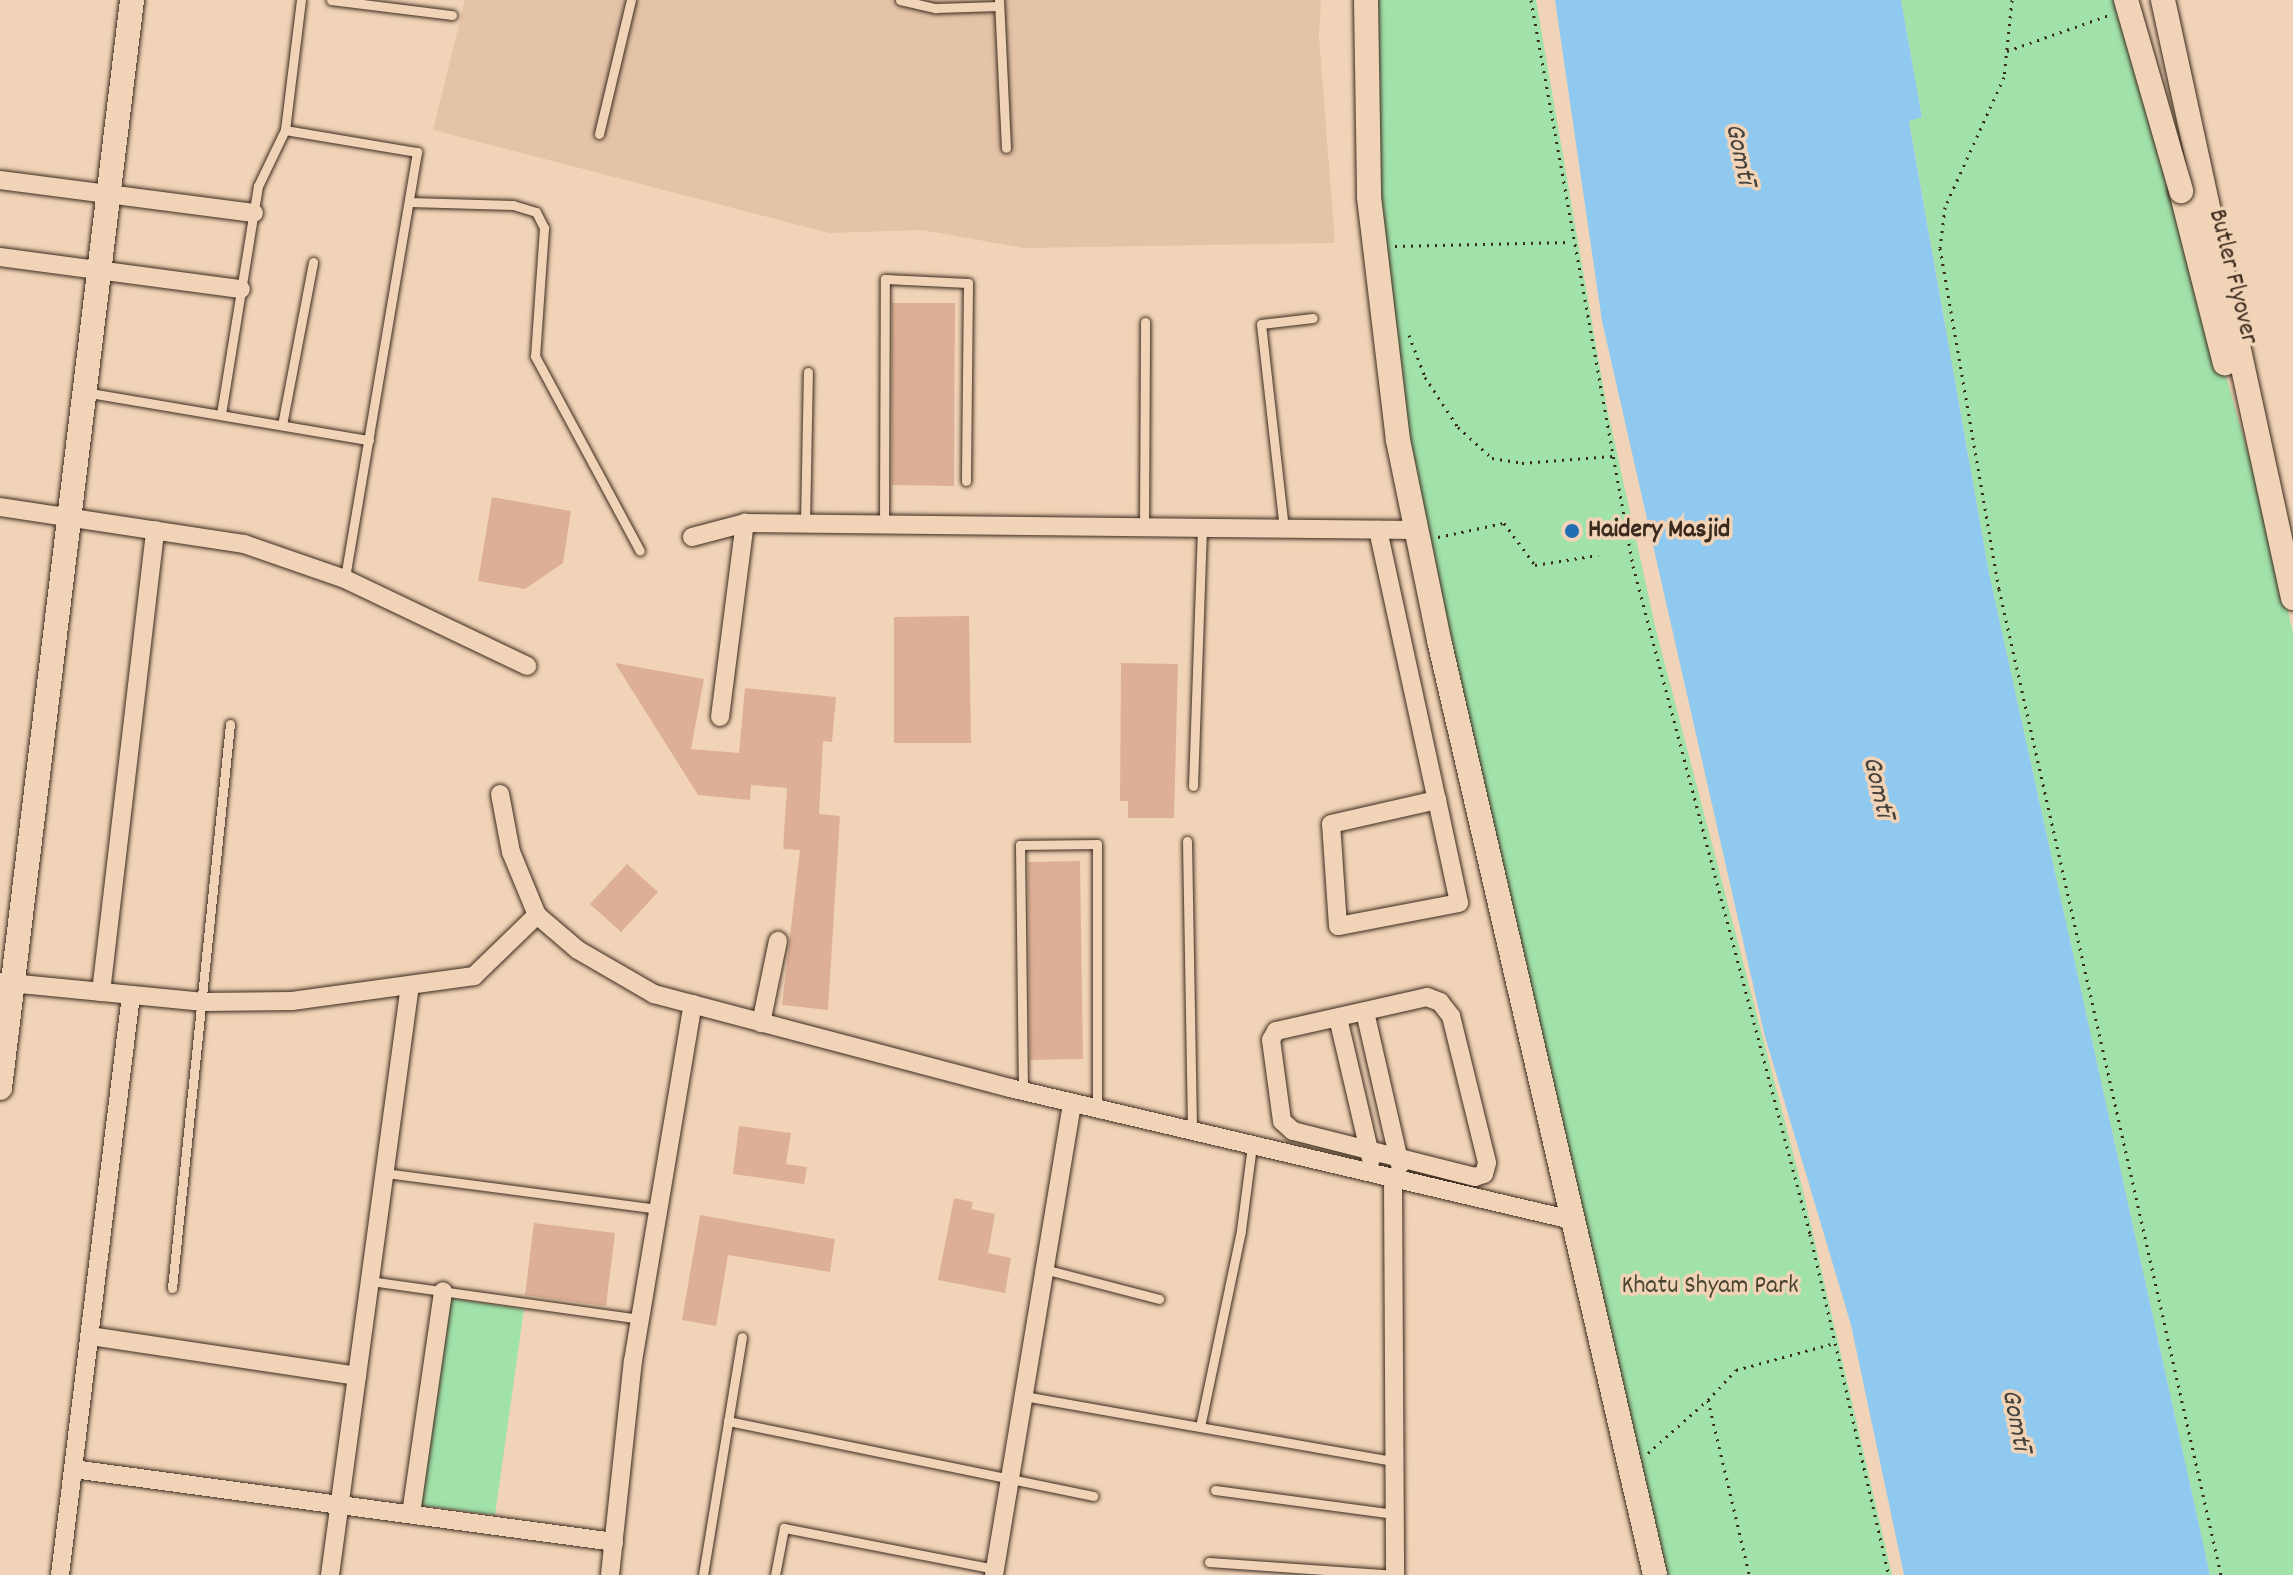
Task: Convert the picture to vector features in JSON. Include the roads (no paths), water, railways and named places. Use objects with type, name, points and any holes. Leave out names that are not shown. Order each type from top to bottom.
[{"type":"street","points":[[0,1088],[6,982],[132,0]]},
{"type":"street","points":[[1366,0],[1369,197],[1398,440],[1572,1220],[1655,1575]]},
{"type":"street","points":[[2163,0],[2293,598]]},
{"type":"street","name":"Butler Flyover","points":[[2124,5],[2181,191],[2236,405],[2285,568]]},
{"type":"street","points":[[0,180],[254,213]]},
{"type":"street","points":[[0,257],[241,289]]},
{"type":"street","points":[[0,507],[244,544],[345,579],[527,666]]},
{"type":"street","points":[[692,537],[745,523],[1378,530],[1418,536]]},
{"type":"street","points":[[720,717],[745,523]]},
{"type":"street","points":[[101,992],[155,530]]},
{"type":"street","points":[[1378,530],[1437,800],[1459,903],[1338,926],[1331,824],[1437,800]]},
{"type":"street","points":[[500,794],[511,852],[537,915],[578,950],[654,994],[1023,1091],[1572,1220]]},
{"type":"street","points":[[6,982],[204,1002],[292,1001],[474,976],[537,915]]},
{"type":"street","points":[[761,1023],[778,941]]},
{"type":"street","points":[[330,1575],[410,985]]},
{"type":"street","points":[[60,1575],[131,995]]},
{"type":"street","points":[[1427,997],[1440,1002],[1451,1016],[1487,1163],[1484,1174],[1475,1177],[1293,1131],[1278,1111],[1271,1040],[1276,1031],[1338,1018],[1427,997]]},
{"type":"street","points":[[610,1575],[640,1319],[693,1004]]},
{"type":"street","points":[[1365,1012],[1398,1157],[1391,1177],[1394,1575]]},
{"type":"street","points":[[1338,1018],[1369,1148],[1391,1177]]},
{"type":"street","points":[[995,1572],[1072,1103]]},
{"type":"street","points":[[411,1514],[443,1291]]},
{"type":"street","points":[[90,1336],[357,1376]]},
{"type":"street","points":[[73,1469],[614,1542]]},
{"type":"lane","points":[[221,414],[258,186],[285,130],[301,0]]},
{"type":"lane","points":[[331,0],[452,15]]},
{"type":"lane","points":[[599,134],[631,0]]},
{"type":"lane","points":[[900,0],[936,8],[999,3],[1006,148]]},
{"type":"lane","points":[[285,130],[417,152],[345,579]]},
{"type":"lane","points":[[409,202],[513,205],[536,212],[544,228],[535,356],[640,551]]},
{"type":"lane","points":[[282,425],[313,262]]},
{"type":"lane","points":[[884,525],[885,279],[968,283],[966,481]]},
{"type":"lane","points":[[1284,529],[1261,324],[1313,318]]},
{"type":"lane","points":[[1144,528],[1145,322]]},
{"type":"lane","points":[[805,524],[808,372]]},
{"type":"lane","points":[[83,392],[369,440]]},
{"type":"lane","points":[[1193,786],[1202,528]]},
{"type":"lane","points":[[172,1288],[204,1002],[230,724]]},
{"type":"lane","points":[[1187,841],[1192,1131]]},
{"type":"lane","points":[[1023,1091],[1020,845],[1097,844],[1097,1109]]},
{"type":"lane","points":[[1200,1427],[1241,1230],[1252,1145]]},
{"type":"lane","points":[[385,1173],[659,1209]]},
{"type":"lane","points":[[1044,1269],[1159,1299]]},
{"type":"lane","points":[[370,1281],[640,1319]]},
{"type":"lane","points":[[703,1575],[742,1337]]},
{"type":"lane","points":[[1024,1396],[1394,1461]]},
{"type":"lane","points":[[728,1421],[1009,1482],[1093,1496]]},
{"type":"lane","points":[[1215,1490],[1394,1514]]},
{"type":"lane","points":[[775,1575],[784,1528],[995,1572]]},
{"type":"lane","points":[[1209,1562],[1394,1575]]},
{"type":"water","name":"Gomtī","points":[[1555,0],[1901,0],[1922,117],[1909,121],[1989,573],[2210,1575],[1904,1575],[1851,1325],[1764,1033],[1602,321]]},
{"type":"place","name":"Haidery Masjid","points":[[1572,531]]},
{"type":"park label","name":"Khatu Shyam Park","points":[[1710,1287]]}]
